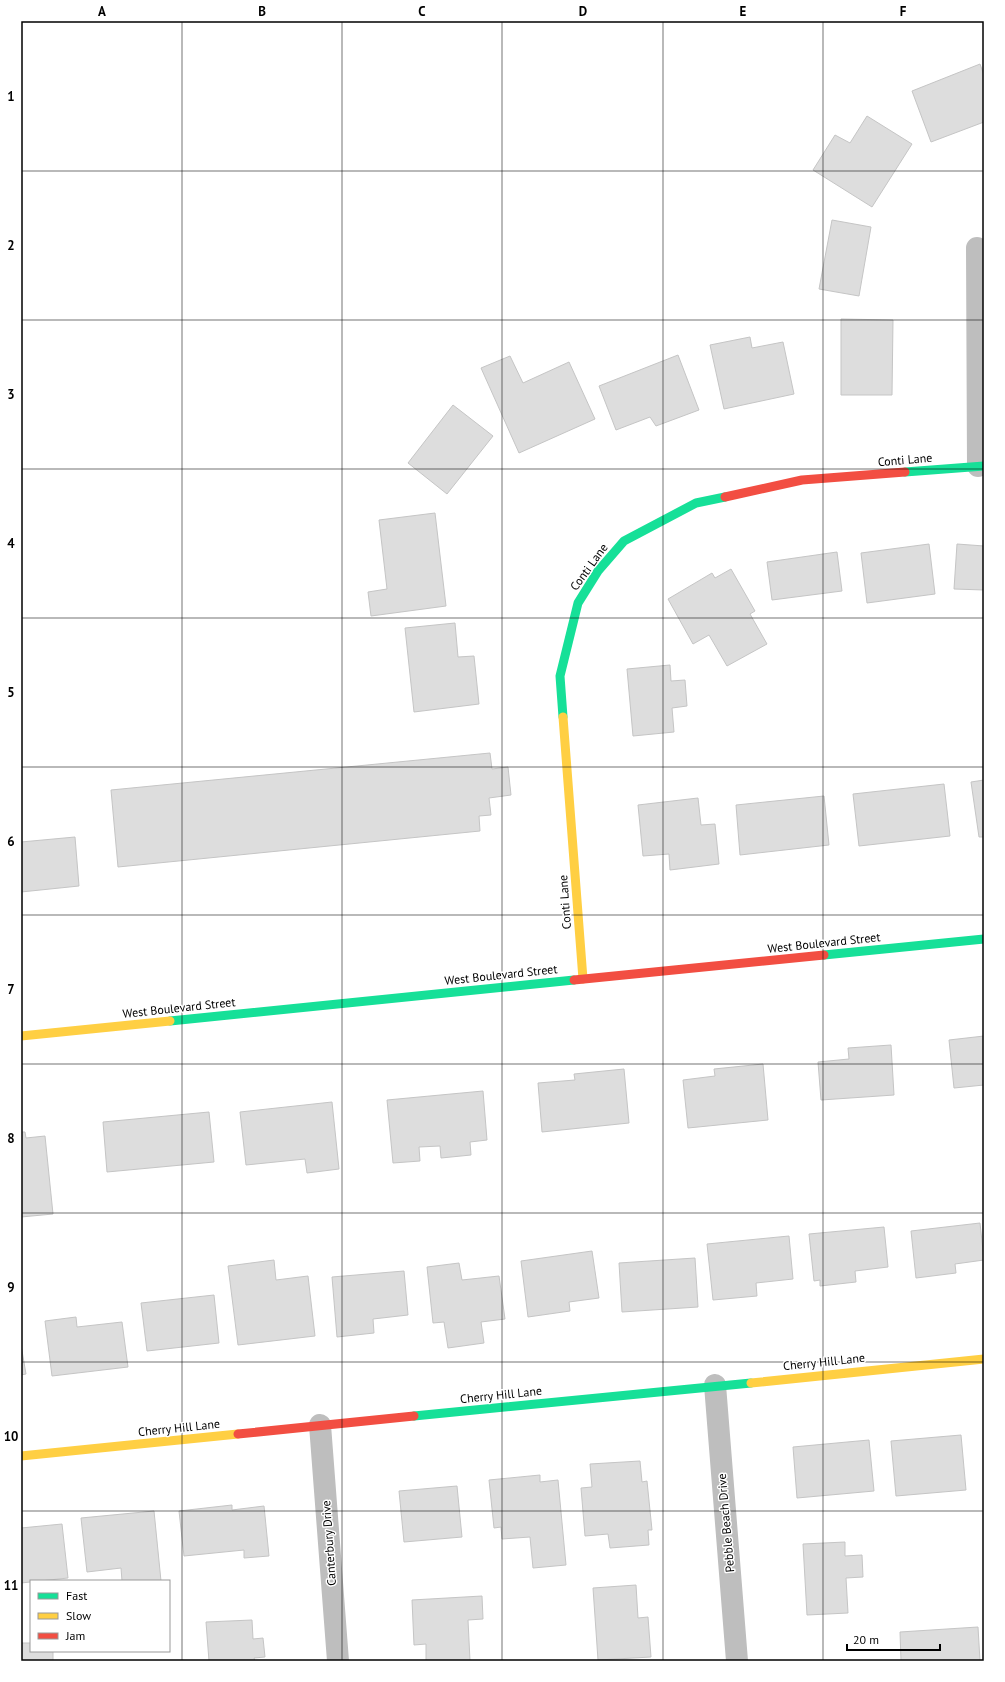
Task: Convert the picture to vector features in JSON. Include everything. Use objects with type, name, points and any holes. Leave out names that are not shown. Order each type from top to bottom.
[{"type":"street","points":[[977,248],[981,466]]},
{"type":"street","name":"Conti Lane","points":[[583,979],[560,676],[578,603],[598,571],[624,541],[696,503],[802,480],[981,466]]},
{"type":"street","name":"West Boulevard Street","points":[[21,1036],[984,938]]},
{"type":"street","name":"Cherry Hill Lane","points":[[21,1456],[984,1359]]},
{"type":"street","name":"Pebble Beach Drive","points":[[715,1385],[737,1661]]},
{"type":"street","name":"Canterbury Drive","points":[[320,1425],[338,1661]]},
{"type":"building","points":[[980,64],[984,75],[984,122],[931,142],[912,91]]},
{"type":"building","points":[[867,116],[912,144],[872,207],[813,170],[835,135],[850,143]]},
{"type":"building","points":[[832,220],[871,227],[859,296],[819,289]]},
{"type":"building","points":[[841,319],[893,320],[892,395],[841,395]]},
{"type":"building","points":[[750,337],[752,348],[783,342],[794,394],[724,409],[710,345]]},
{"type":"building","points":[[678,355],[699,410],[656,426],[650,417],[616,430],[599,386]]},
{"type":"building","points":[[510,356],[523,383],[569,362],[595,419],[519,453],[481,368]]},
{"type":"building","points":[[453,405],[493,436],[447,494],[408,463]]},
{"type":"building","points":[[435,513],[446,606],[371,616],[368,592],[387,589],[379,520]]},
{"type":"building","points":[[929,544],[935,594],[867,603],[861,553]]},
{"type":"building","points":[[957,544],[984,546],[984,590],[954,589]]},
{"type":"building","points":[[837,552],[842,591],[772,600],[767,562]]},
{"type":"building","points":[[731,569],[755,611],[750,614],[767,644],[727,666],[709,635],[693,644],[668,599],[712,573],[715,578]]},
{"type":"building","points":[[455,623],[458,657],[474,656],[479,704],[414,712],[405,628]]},
{"type":"building","points":[[670,665],[671,681],[685,680],[687,706],[672,708],[674,732],[633,736],[627,669]]},
{"type":"building","points":[[490,753],[492,769],[508,767],[511,795],[489,798],[491,815],[479,816],[480,831],[118,867],[111,790]]},
{"type":"building","points":[[984,780],[984,837],[979,837],[971,782]]},
{"type":"building","points":[[944,784],[950,836],[859,846],[853,794]]},
{"type":"building","points":[[824,796],[829,845],[740,855],[736,805]]},
{"type":"building","points":[[698,798],[701,825],[715,824],[719,864],[670,870],[669,854],[643,856],[638,805]]},
{"type":"building","points":[[75,837],[79,886],[21,892],[21,842]]},
{"type":"building","points":[[984,1036],[984,1085],[954,1088],[949,1040]]},
{"type":"building","points":[[891,1045],[894,1095],[821,1100],[818,1062],[849,1059],[848,1048]]},
{"type":"building","points":[[763,1064],[768,1120],[688,1128],[683,1080],[715,1076],[714,1069]]},
{"type":"building","points":[[624,1069],[629,1123],[542,1132],[538,1083],[575,1080],[574,1074]]},
{"type":"building","points":[[483,1091],[487,1140],[470,1142],[471,1155],[441,1158],[440,1146],[419,1147],[420,1161],[393,1163],[387,1100]]},
{"type":"building","points":[[332,1102],[339,1169],[307,1173],[305,1159],[246,1165],[240,1112]]},
{"type":"building","points":[[209,1112],[214,1162],[107,1172],[103,1122]]},
{"type":"building","points":[[21,1132],[25,1132],[26,1138],[45,1136],[53,1214],[21,1217]]},
{"type":"building","points":[[980,1223],[984,1260],[955,1264],[956,1273],[916,1278],[911,1231]]},
{"type":"building","points":[[884,1227],[888,1267],[855,1271],[856,1282],[820,1286],[820,1280],[814,1281],[809,1234]]},
{"type":"building","points":[[789,1236],[793,1279],[756,1283],[757,1296],[713,1300],[707,1244]]},
{"type":"building","points":[[592,1251],[599,1298],[569,1302],[570,1311],[528,1317],[521,1261]]},
{"type":"building","points":[[695,1258],[698,1307],[622,1312],[619,1263]]},
{"type":"building","points":[[274,1260],[276,1280],[308,1276],[315,1336],[238,1345],[228,1266]]},
{"type":"building","points":[[459,1263],[462,1280],[499,1276],[505,1319],[481,1322],[484,1343],[448,1348],[444,1322],[433,1323],[427,1267]]},
{"type":"building","points":[[404,1271],[408,1315],[373,1319],[374,1333],[337,1337],[332,1277]]},
{"type":"building","points":[[214,1295],[219,1343],[147,1351],[141,1303]]},
{"type":"building","points":[[76,1317],[77,1327],[122,1322],[128,1367],[52,1376],[45,1321]]},
{"type":"building","points":[[21,1345],[26,1374],[21,1375]]},
{"type":"building","points":[[961,1435],[966,1490],[896,1496],[891,1441]]},
{"type":"building","points":[[869,1440],[874,1491],[797,1498],[793,1447]]},
{"type":"building","points":[[640,1461],[642,1482],[647,1481],[652,1530],[648,1530],[649,1545],[610,1548],[608,1534],[585,1536],[581,1488],[592,1487],[590,1464]]},
{"type":"building","points":[[540,1475],[540,1482],[558,1480],[566,1565],[533,1568],[530,1537],[502,1539],[501,1527],[494,1528],[489,1480]]},
{"type":"building","points":[[457,1486],[462,1537],[404,1542],[399,1491]]},
{"type":"building","points":[[232,1505],[232,1510],[264,1506],[269,1556],[244,1558],[244,1550],[184,1556],[179,1511]]},
{"type":"building","points":[[154,1511],[161,1580],[122,1580],[121,1568],[87,1572],[81,1518]]},
{"type":"building","points":[[62,1524],[68,1578],[30,1580],[30,1582],[21,1583],[21,1528]]},
{"type":"building","points":[[845,1542],[845,1556],[862,1555],[863,1577],[846,1578],[848,1613],[807,1615],[803,1544]]},
{"type":"building","points":[[636,1585],[638,1618],[648,1617],[651,1657],[598,1660],[593,1588]]},
{"type":"building","points":[[482,1596],[483,1619],[468,1620],[470,1661],[426,1661],[426,1644],[414,1645],[412,1600]]},
{"type":"building","points":[[252,1620],[253,1639],[263,1638],[265,1657],[254,1658],[255,1661],[209,1661],[206,1622]]},
{"type":"building","points":[[978,1627],[980,1661],[901,1661],[900,1632]]},
{"type":"building","points":[[21,1643],[30,1643],[30,1652],[53,1652],[53,1661],[21,1661]]},
{"type":"traffic: fast","points":[[905,472],[984,466]]},
{"type":"traffic: fast","points":[[563,717],[560,676],[578,603],[598,571],[624,541],[696,503],[725,497]]},
{"type":"traffic: fast","points":[[824,955],[984,939]]},
{"type":"traffic: fast","points":[[170,1021],[574,980]]},
{"type":"traffic: fast","points":[[414,1416],[751,1383]]},
{"type":"traffic: slow","points":[[563,717],[583,979]]},
{"type":"traffic: slow","points":[[21,1036],[170,1021]]},
{"type":"traffic: slow","points":[[751,1383],[984,1359]]},
{"type":"traffic: slow","points":[[21,1456],[238,1434]]},
{"type":"traffic: jam","points":[[725,497],[802,480],[905,472]]},
{"type":"traffic: jam","points":[[574,980],[824,955]]},
{"type":"traffic: jam","points":[[238,1434],[414,1416]]}]
